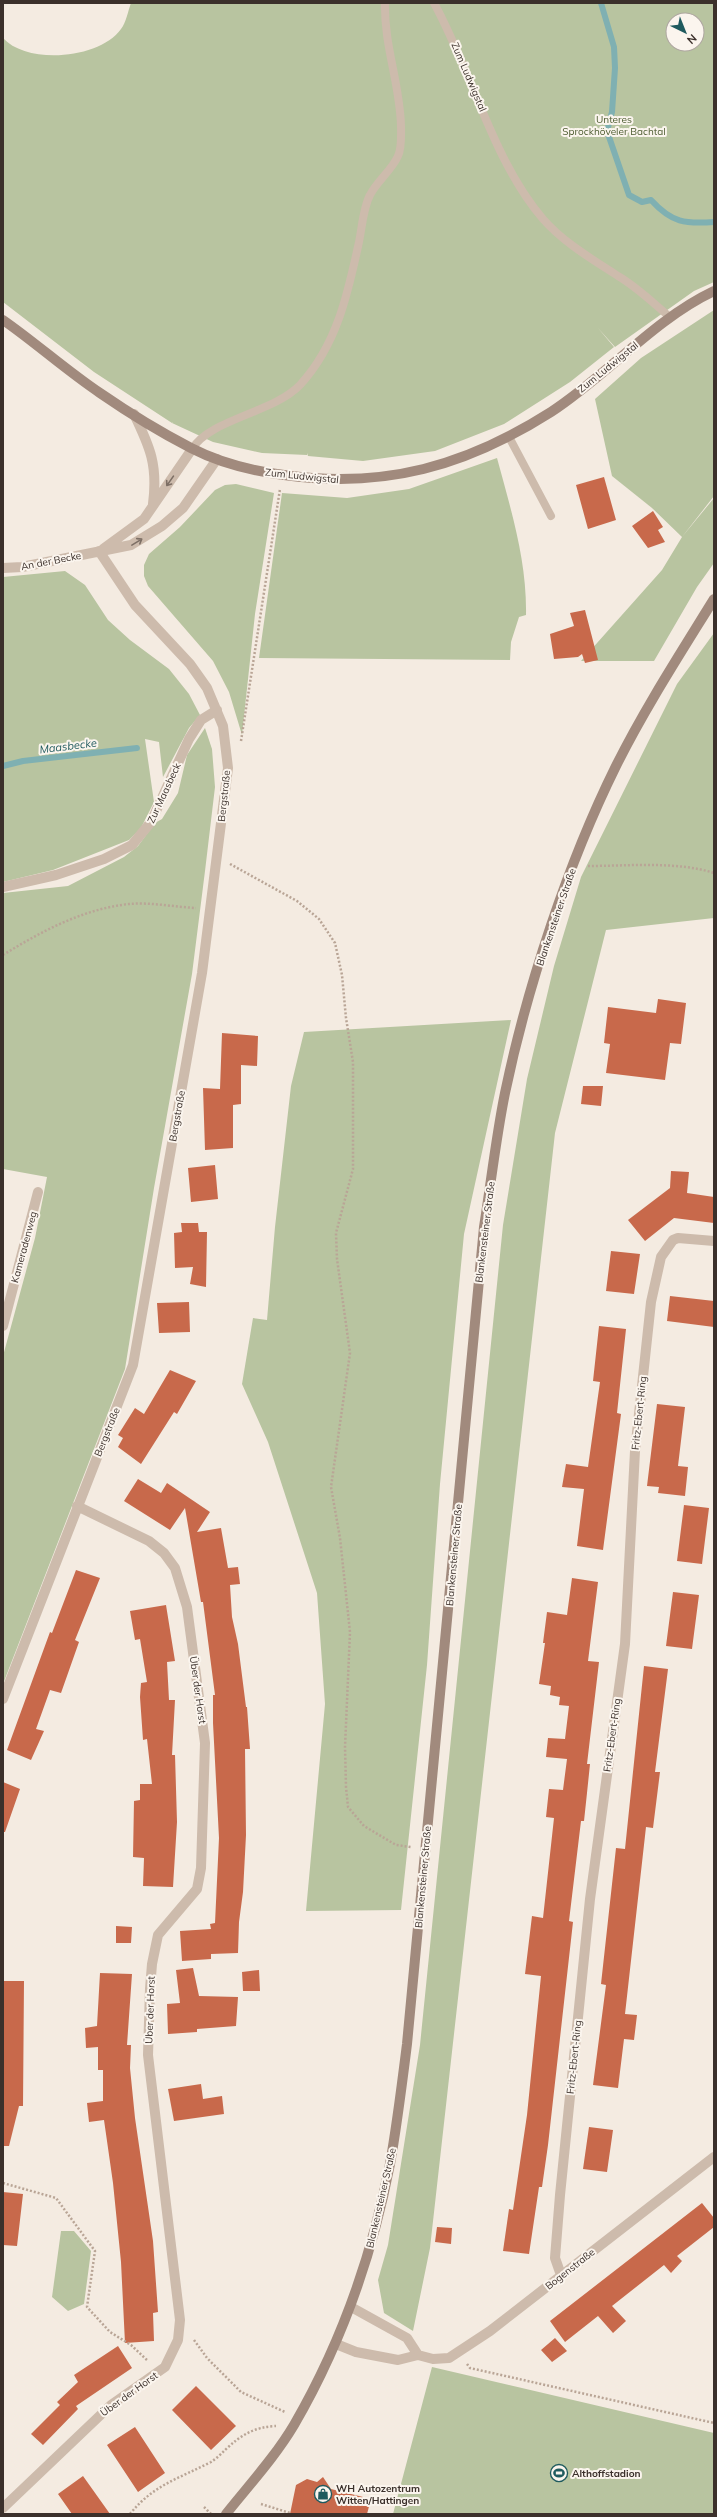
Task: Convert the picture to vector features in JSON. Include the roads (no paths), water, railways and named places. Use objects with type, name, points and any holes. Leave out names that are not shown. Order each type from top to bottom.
[{"type":"main road","name":"Zum Ludwigstal","points":[[3,320],[100,393],[192,449],[217,459],[259,471],[336,480],[401,475],[438,466],[509,437],[552,411],[670,317],[714,291]]},
{"type":"main road","name":"Blankensteiner Straße","points":[[226,2514],[274,2455],[295,2422],[336,2344],[351,2307],[373,2238],[390,2164],[407,2044],[484,1227],[505,1093],[535,978],[573,866],[616,766],[664,679],[714,599]]},
{"type":"street","points":[[134,414],[152,453],[155,489],[152,507]]},
{"type":"street","name":"An der Becke","points":[[99,551],[144,519],[192,449]]},
{"type":"street","name":"An der Becke","points":[[3,568],[22,568],[99,551],[131,546],[162,526],[183,508],[217,459]]},
{"type":"street","name":"Bergstraße","points":[[3,1699],[133,1365],[202,973],[228,768],[223,726],[207,688],[190,664],[135,605],[99,551]]},
{"type":"street","name":"Zur Maasbeck","points":[[3,887],[56,875],[104,859],[132,845],[151,822],[189,739],[201,720],[217,710]]},
{"type":"street","name":"Kameradenweg","points":[[3,1326],[38,1192]]},
{"type":"street","name":"Fritz-Ebert-Ring","points":[[561,2275],[555,2258],[560,2195],[590,1899],[625,1644],[635,1451],[651,1302],[660,1257],[673,1240],[678,1238],[714,1241]]},
{"type":"street","name":"Über der Horst","points":[[3,2508],[111,2405],[155,2376],[172,2357],[178,2340],[180,2320],[148,2055],[150,1989],[152,1964],[158,1935],[196,1889],[202,1868],[205,1743],[186,1607],[175,1568],[164,1553],[148,1541],[77,1506]]},
{"type":"street","name":"Bogenstraße","points":[[336,2344],[356,2352],[398,2360],[418,2355],[433,2359],[449,2358],[561,2275],[714,2157]]},
{"type":"street","points":[[351,2307],[407,2338],[418,2355]]},
{"type":"lane","points":[[192,449],[197,440],[224,426],[279,402],[299,386],[322,359],[335,330],[350,284],[369,195],[399,155],[401,125],[384,29],[385,3]]},
{"type":"lane","name":"Zum Ludwigstal","points":[[434,3],[449,30],[517,183],[543,220],[568,243],[599,265],[618,276],[670,317]]},
{"type":"lane","points":[[509,437],[551,516]]},
{"type":"waterway","points":[[601,3],[614,47],[615,68],[612,112],[607,131],[629,195],[642,202],[651,200],[673,218],[695,223],[714,222]]},
{"type":"waterway","name":"Maasbecke","points":[[3,766],[23,761],[137,748]]},
{"type":"place","name":"Althoffstadion","points":[[559,2473]]},
{"type":"place","name":"WH Autozentrum Witten/Hattingen","points":[[323,2494]]},
{"type":"park label","name":"Unteres Sprockhöveler Bachtal","points":[[614,124]]}]
